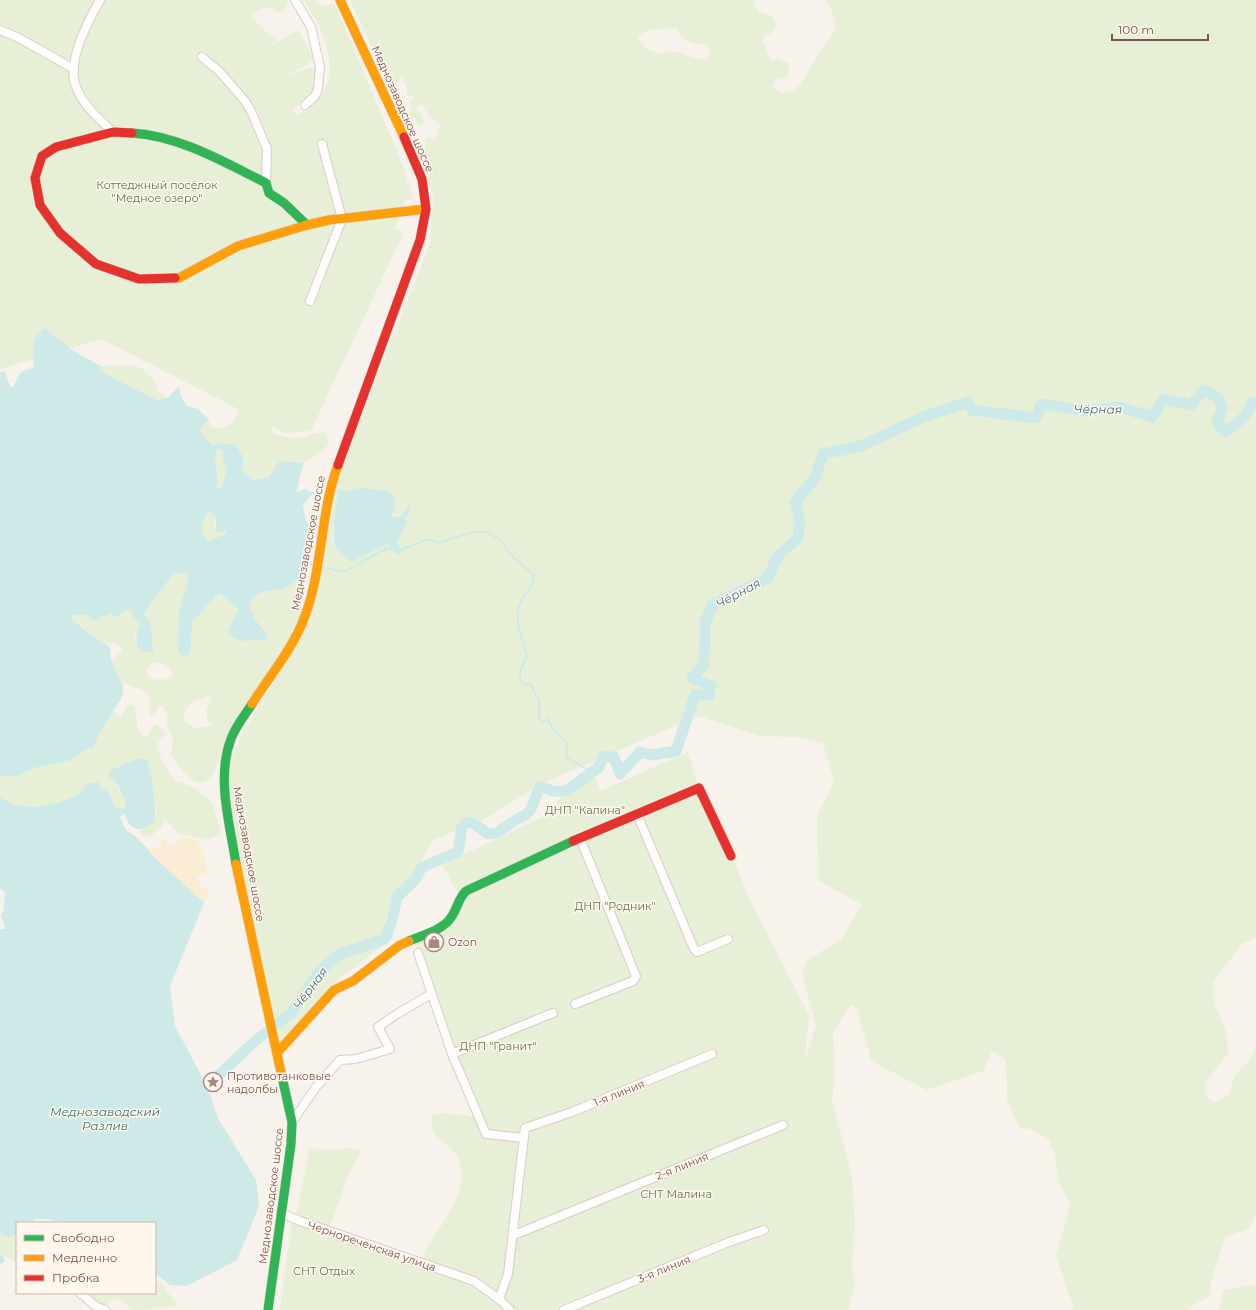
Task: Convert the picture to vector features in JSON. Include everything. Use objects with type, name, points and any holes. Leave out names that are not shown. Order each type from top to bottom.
[{"type":"main road","name":"Меднозаводское шоссе","points":[[268,1310],[282,1213],[292,1122],[238,876],[224,786],[224,765],[231,738],[263,686],[278,667],[298,634],[306,615],[319,560],[330,483],[420,240],[426,209],[424,190],[416,163],[340,0]]},
{"type":"main road","points":[[307,225],[284,203],[269,193],[266,183],[210,155],[183,145],[144,134],[113,132],[56,147],[42,156],[35,178],[40,205],[60,233],[96,264],[139,279],[179,278],[238,246],[307,225],[342,219],[426,209]]},
{"type":"main road","points":[[277,1052],[334,990],[353,981],[400,944],[440,928],[452,918],[460,897],[466,891],[580,838],[699,788],[731,856]]},
{"type":"street","points":[[100,0],[84,30],[74,69],[76,87],[91,111],[113,132]]},
{"type":"street","points":[[295,0],[311,27],[320,67],[318,88],[314,96],[305,105]]},
{"type":"street","points":[[0,30],[17,37],[74,69]]},
{"type":"street","points":[[202,57],[220,72],[245,101],[252,113],[267,149],[266,183]]},
{"type":"street","points":[[310,302],[342,219],[322,144]]},
{"type":"street","points":[[637,814],[694,949],[697,952],[728,939]]},
{"type":"street","points":[[575,1004],[633,981],[636,976],[580,838]]},
{"type":"street","points":[[413,940],[452,1054],[486,1134],[523,1138],[514,1235],[508,1274],[499,1299]]},
{"type":"street","points":[[292,1122],[316,1087],[340,1060],[356,1059],[390,1049],[378,1027],[431,994]]},
{"type":"street","points":[[452,1054],[552,1013]]},
{"type":"street","name":"1-я линия","points":[[523,1138],[525,1128],[572,1112],[712,1054]]},
{"type":"street","name":"2-я линия","points":[[514,1235],[783,1124]]},
{"type":"street","name":"Чернореченская улица","points":[[282,1213],[300,1221],[474,1281],[499,1299],[510,1310]]},
{"type":"street","name":"3-я линия","points":[[564,1310],[729,1242],[764,1230]]},
{"type":"street","points":[[81,1294],[97,1307],[105,1310]]},
{"type":"green space","name":"Коттеджный посёлок \"Медное озеро\"","points":[[0,0],[288,0],[284,12],[279,13],[272,8],[260,9],[250,15],[270,36],[278,38],[270,46],[298,30],[315,60],[288,75],[306,69],[317,68],[314,89],[305,101],[292,110],[296,115],[313,105],[323,92],[329,78],[330,62],[327,46],[321,30],[313,14],[303,0],[315,0],[320,6],[335,4],[404,168],[413,199],[405,200],[395,228],[403,234],[311,431],[284,433],[270,426],[274,434],[290,438],[306,437],[317,433],[324,433],[329,441],[322,452],[304,463],[279,461],[269,477],[254,480],[242,472],[221,443],[212,446],[200,430],[208,419],[211,427],[221,428],[229,425],[235,419],[238,409],[102,339],[0,369]]},
{"type":"green space","points":[[350,0],[755,0],[754,4],[761,13],[773,17],[776,24],[773,32],[762,37],[771,62],[778,58],[789,63],[789,73],[784,80],[776,78],[772,87],[785,93],[798,87],[836,28],[831,9],[824,0],[1256,0],[1256,937],[1242,944],[1213,982],[1215,1004],[1227,1034],[1228,1053],[1205,1083],[1207,1098],[1215,1103],[1230,1094],[1234,1076],[1249,1061],[1256,1046],[1256,1214],[1249,1228],[1225,1238],[1214,1271],[1209,1296],[1186,1310],[1074,1310],[1056,1255],[1071,1203],[1058,1183],[1055,1154],[1049,1140],[1035,1131],[1019,1127],[1007,1099],[1006,1060],[992,1051],[983,1071],[927,1090],[871,1061],[857,1008],[851,1005],[839,1022],[833,1034],[835,1073],[832,1101],[852,1175],[855,1222],[852,1267],[856,1283],[848,1310],[280,1310],[292,1218],[421,1263],[426,1249],[455,1202],[462,1176],[460,1163],[454,1152],[435,1133],[432,1123],[432,1115],[439,1113],[477,1117],[452,1053],[413,940],[440,928],[460,897],[442,865],[559,809],[556,801],[595,776],[600,791],[688,752],[699,788],[733,859],[750,900],[809,1015],[805,1060],[816,1025],[802,972],[806,961],[841,939],[862,905],[818,880],[817,815],[834,783],[823,743],[795,737],[759,736],[698,716],[541,784],[484,819],[434,840],[413,874],[393,896],[383,927],[393,938],[340,978],[281,1042],[240,864],[227,767],[244,731],[306,628],[325,560],[335,484],[430,244],[433,198],[423,158],[426,137],[436,140],[440,125],[431,118],[421,104],[416,109],[422,114],[424,123],[419,126],[416,123],[415,117],[412,118],[407,112],[412,110],[411,104],[414,96],[407,95],[406,86],[401,76],[397,87],[391,91]],"holes":[[[676,28],[688,41],[706,45],[710,51],[708,59],[696,58],[675,52],[656,52],[645,47],[638,38],[642,34],[651,30]],[[338,490],[351,491],[400,517],[411,505],[410,512],[405,518],[407,522],[397,542],[383,546],[352,562],[336,548],[333,542]]]},
{"type":"green space","points":[[128,365],[143,369],[157,385],[156,390],[168,398],[157,400],[99,371],[101,366]]},
{"type":"green space","points":[[220,449],[223,452],[223,462],[227,469],[222,487],[219,490],[217,486],[216,451]]},
{"type":"green space","points":[[207,513],[212,513],[216,518],[214,524],[226,531],[226,534],[207,541],[203,534],[202,528],[203,521]]},
{"type":"green space","points":[[174,573],[186,574],[189,577],[179,609],[178,650],[191,648],[192,622],[219,593],[238,609],[229,631],[267,633],[255,619],[249,606],[251,601],[261,593],[285,587],[300,578],[307,583],[304,596],[299,601],[301,612],[299,620],[278,660],[230,730],[215,770],[207,781],[199,783],[192,780],[183,772],[171,754],[173,739],[166,723],[168,715],[163,706],[158,706],[157,711],[151,716],[149,714],[150,697],[143,690],[120,682],[111,660],[122,650],[120,646],[114,642],[106,645],[71,617],[74,613],[88,615],[92,620],[99,621],[100,617],[112,614],[114,617],[131,610],[132,616],[140,622],[140,628],[135,635],[137,648],[147,653],[151,628],[147,619],[143,615]],"holes":[[[153,662],[165,666],[174,675],[161,680],[149,677],[146,670]],[[208,696],[211,699],[206,711],[207,720],[213,726],[195,728],[185,721],[183,714],[191,703]]]},
{"type":"green space","points":[[130,704],[135,707],[138,731],[146,737],[155,724],[164,730],[165,735],[157,744],[162,762],[175,781],[192,786],[212,802],[221,833],[208,840],[179,834],[164,819],[162,827],[149,837],[143,836],[140,830],[149,827],[155,821],[156,812],[150,767],[125,764],[118,766],[113,778],[125,800],[124,808],[116,809],[108,791],[99,787],[99,782],[69,799],[49,805],[27,806],[8,803],[1,797],[0,776],[18,776],[34,768],[70,761],[85,749],[92,749],[102,729],[114,711],[121,717],[126,707]]},
{"type":"green space","points":[[309,1148],[333,1150],[349,1148],[362,1150],[349,1173],[330,1226],[295,1215],[298,1208]]},
{"type":"green space","points":[[0,1232],[16,1235],[16,1262],[4,1256],[0,1258]]},
{"type":"green space","points":[[160,1281],[177,1305],[133,1310],[120,1300],[113,1299],[104,1310],[81,1294],[156,1294],[156,1282]]},
{"type":"green space","points":[[1256,1284],[1256,1310],[1219,1310],[1223,1290]]},
{"type":"sand","points":[[165,836],[168,845],[173,847],[181,836],[196,839],[204,855],[208,874],[199,875],[196,880],[209,893],[204,903],[150,854],[148,849],[158,847]]},
{"type":"water","points":[[45,328],[72,350],[101,366],[100,371],[157,400],[168,398],[177,388],[180,389],[180,394],[187,406],[198,409],[208,419],[200,430],[212,446],[221,443],[236,445],[244,459],[242,472],[254,480],[269,477],[279,461],[304,463],[296,492],[305,489],[313,493],[303,505],[306,522],[310,524],[314,533],[309,542],[300,578],[290,585],[280,589],[261,593],[254,597],[251,601],[249,606],[255,619],[267,634],[266,639],[241,641],[234,638],[228,631],[238,609],[219,593],[192,622],[191,648],[187,656],[180,654],[178,650],[179,609],[189,578],[186,574],[174,573],[145,611],[144,615],[151,624],[153,653],[142,652],[137,648],[136,635],[140,628],[140,622],[132,616],[131,610],[126,610],[115,618],[112,614],[101,617],[99,621],[92,620],[88,615],[74,614],[71,617],[73,620],[110,647],[111,660],[123,686],[121,699],[102,729],[92,749],[85,749],[70,761],[34,768],[18,776],[0,776],[0,372],[5,371],[10,387],[13,387],[20,373],[34,367],[32,350],[40,332]],"holes":[[[220,449],[223,452],[223,462],[227,469],[222,487],[219,490],[217,486],[216,451]],[[207,513],[212,513],[216,518],[216,532],[226,531],[226,534],[207,541],[202,531],[203,520]]]},
{"type":"water","points":[[362,488],[388,491],[396,499],[392,515],[400,517],[411,504],[410,512],[405,518],[407,522],[397,542],[383,546],[352,562],[336,548],[335,544],[334,537],[338,490],[351,491]]},
{"type":"water","name":"Меднозаводский Разлив","points":[[139,758],[147,759],[153,790],[155,821],[145,828],[138,829],[131,826],[126,816],[123,814],[120,817],[126,830],[136,837],[151,854],[204,903],[170,986],[175,1026],[207,1086],[218,1118],[256,1180],[259,1206],[237,1260],[187,1286],[170,1285],[156,1274],[156,1222],[60,1222],[46,1219],[35,1219],[31,1222],[16,1222],[16,1235],[12,1234],[9,1238],[0,1232],[0,929],[6,929],[1,916],[5,893],[0,888],[0,795],[12,804],[46,806],[68,799],[83,792],[84,787],[90,783],[99,782],[99,787],[108,791],[116,809],[124,808],[125,800],[117,783],[109,777],[110,770]]},
{"type":"waterway","name":"Чёрная","points":[[195,1093],[211,1082],[253,1043],[291,1013],[319,972],[340,954],[385,939],[392,920],[397,897],[415,880],[422,867],[458,852],[462,827],[467,822],[473,823],[488,834],[496,833],[526,815],[531,809],[540,786],[552,791],[566,791],[599,767],[603,756],[614,757],[620,774],[640,752],[652,755],[676,751],[695,695],[709,695],[711,686],[692,678],[703,666],[705,623],[713,604],[768,578],[777,557],[798,538],[800,522],[795,502],[815,478],[823,454],[861,446],[928,415],[968,402],[972,410],[1036,418],[1041,404],[1085,411],[1120,407],[1152,417],[1164,399],[1191,405],[1204,390],[1218,398],[1223,408],[1217,422],[1225,432],[1244,417],[1251,403],[1256,403]]},
{"type":"waterway","points":[[322,567],[343,572],[388,548],[398,551],[428,539],[437,543],[473,532],[487,532],[500,540],[512,556],[534,575],[530,589],[522,599],[518,608],[519,629],[527,655],[520,673],[521,680],[523,684],[531,685],[539,700],[539,719],[543,722],[548,719],[553,730],[566,741],[567,758],[592,772]]},
{"type":"waterway","points":[[387,536],[398,551]]},
{"type":"waterway","points":[[303,563],[314,565]]},
{"type":"traffic: fast","points":[[132,133],[167,139],[201,151],[266,183],[269,193],[284,203],[307,225]]},
{"type":"traffic: fast","points":[[236,864],[224,785],[225,769],[231,739],[252,704]]},
{"type":"traffic: fast","points":[[409,941],[433,932],[444,925],[452,916],[461,897],[466,891],[573,841]]},
{"type":"traffic: fast","points":[[268,1310],[291,1144],[292,1122],[282,1077]]},
{"type":"traffic: slow","points":[[340,0],[404,137]]},
{"type":"traffic: slow","points":[[175,278],[179,278],[238,246],[307,225],[329,220],[426,209]]},
{"type":"traffic: slow","points":[[252,704],[288,651],[305,616],[311,598],[328,502],[338,465]]},
{"type":"traffic: slow","points":[[236,864],[282,1077]]},
{"type":"traffic: slow","points":[[277,1053],[334,990],[353,981],[400,945],[409,941]]},
{"type":"traffic: jam","points":[[132,133],[113,132],[56,147],[42,156],[35,178],[40,205],[60,233],[96,264],[139,279],[175,278]]},
{"type":"traffic: jam","points":[[338,465],[420,240],[426,209],[422,179],[404,137]]},
{"type":"traffic: jam","points":[[573,841],[699,788],[731,856]]},
{"type":"place","name":"Ozon","points":[[434,942]]},
{"type":"place","name":"Противотанковые надолбы","points":[[213,1082]]},
{"type":"park label","name":"ДНП \"Калина\"","points":[[585,810]]},
{"type":"park label","name":"ДНП \"Родник\"","points":[[615,906]]},
{"type":"park label","name":"ДНП \"Гранит\"","points":[[498,1046]]},
{"type":"park label","name":"СНТ Малина","points":[[676,1194]]},
{"type":"park label","name":"СНТ Отдых","points":[[324,1271]]}]
